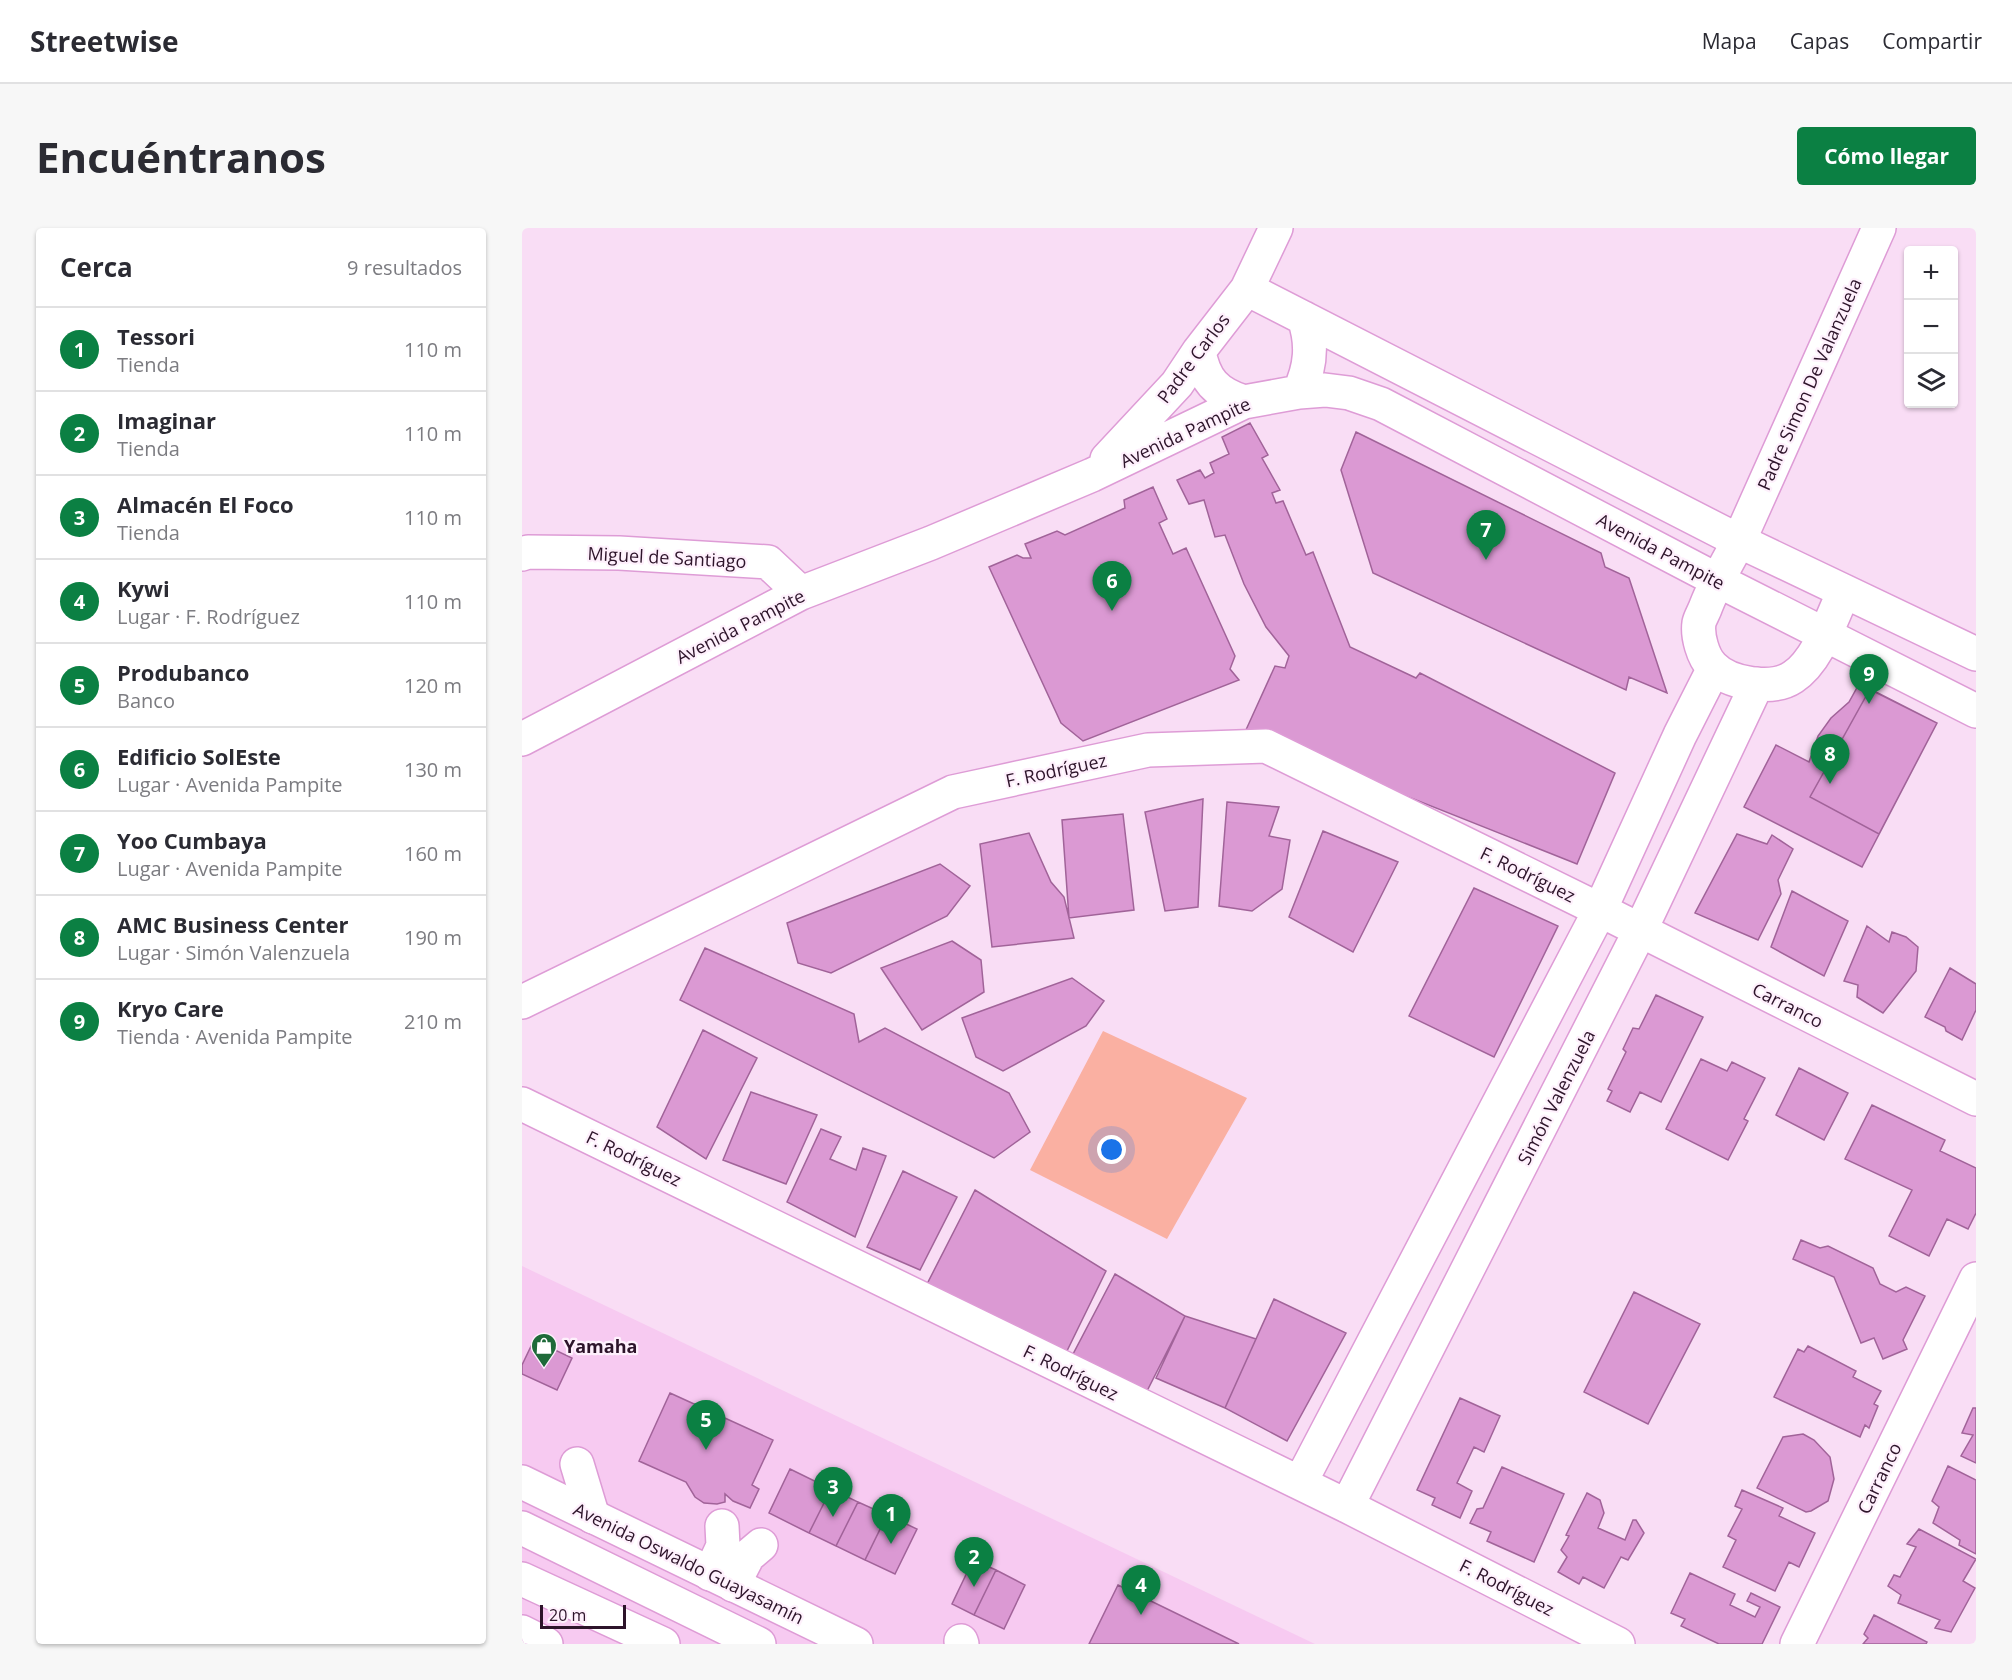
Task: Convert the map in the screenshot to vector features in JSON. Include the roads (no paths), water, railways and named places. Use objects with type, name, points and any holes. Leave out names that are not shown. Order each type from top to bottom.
[{"type":"street","name":"Padre Carlos","points":[[1092,476],[1177,384],[1199,351],[1247,289],[1276,228]]},
{"type":"street","name":"Padre Simon De Valanzuela","points":[[1739,541],[1879,228]]},
{"type":"street","points":[[1247,289],[1739,541],[1976,654]]},
{"type":"street","points":[[1299,392],[1306,378],[1309,363],[1309,333],[1304,318]]},
{"type":"street","points":[[1199,351],[1208,378],[1218,389],[1244,402]]},
{"type":"street","name":"Avenida Pampite","points":[[522,739],[801,593],[931,543],[1092,476],[1244,402],[1324,390],[1349,393],[1381,404],[1717,580],[1976,711]]},
{"type":"street","points":[[1739,541],[1717,580],[1699,624],[1702,646],[1707,660],[1714,668],[1734,679],[1757,684],[1777,684],[1793,677],[1807,662],[1825,635],[1844,591]]},
{"type":"street","name":"Miguel de Santiago","points":[[522,554],[528,552],[619,554],[768,562],[801,593]]},
{"type":"street","points":[[1300,1483],[1600,910],[1680,735],[1714,668]]},
{"type":"street","name":"Simón Valenzuela","points":[[1347,1506],[1640,931],[1757,684]]},
{"type":"street","name":"F. Rodríguez","points":[[522,1002],[952,792],[1148,750],[1266,746],[1600,910]]},
{"type":"street","name":"Carranco","points":[[1600,910],[1976,1099]]},
{"type":"street","points":[[1515,1072],[1547,1113]]},
{"type":"street","name":"F. Rodríguez","points":[[522,1104],[1347,1506],[1618,1644]]},
{"type":"street","name":"Carranco","points":[[1797,1644],[1976,1279]]},
{"type":"street","points":[[1402,1287],[1438,1328]]},
{"type":"street","points":[[577,1464],[593,1517]]},
{"type":"street","name":"Avenida Oswaldo Guayasamín","points":[[522,1482],[856,1644]]},
{"type":"street","points":[[722,1526],[722,1580]]},
{"type":"street","points":[[522,1528],[759,1644]]},
{"type":"street","points":[[722,1580],[761,1545]]},
{"type":"street","points":[[522,1579],[663,1644]]},
{"type":"street","points":[[522,1602],[613,1644]]},
{"type":"street","points":[[522,1632],[546,1644]]},
{"type":"place","name":"Yoo Cumbaya","points":[[1486,560]]},
{"type":"place","name":"Edificio SolEste","points":[[1112,611]]},
{"type":"place","name":"Kryo Care","points":[[1869,704]]},
{"type":"place","name":"AMC Business Center","points":[[1830,784]]},
{"type":"place","name":"Yamaha","points":[[544,1369]]},
{"type":"place","name":"Produbanco","points":[[706,1450]]},
{"type":"place","name":"Almacén El Foco","points":[[833,1517]]},
{"type":"place","name":"Tessori","points":[[891,1544]]},
{"type":"place","name":"Imaginar","points":[[974,1587]]},
{"type":"place","name":"Kywi","points":[[1141,1615]]}]
